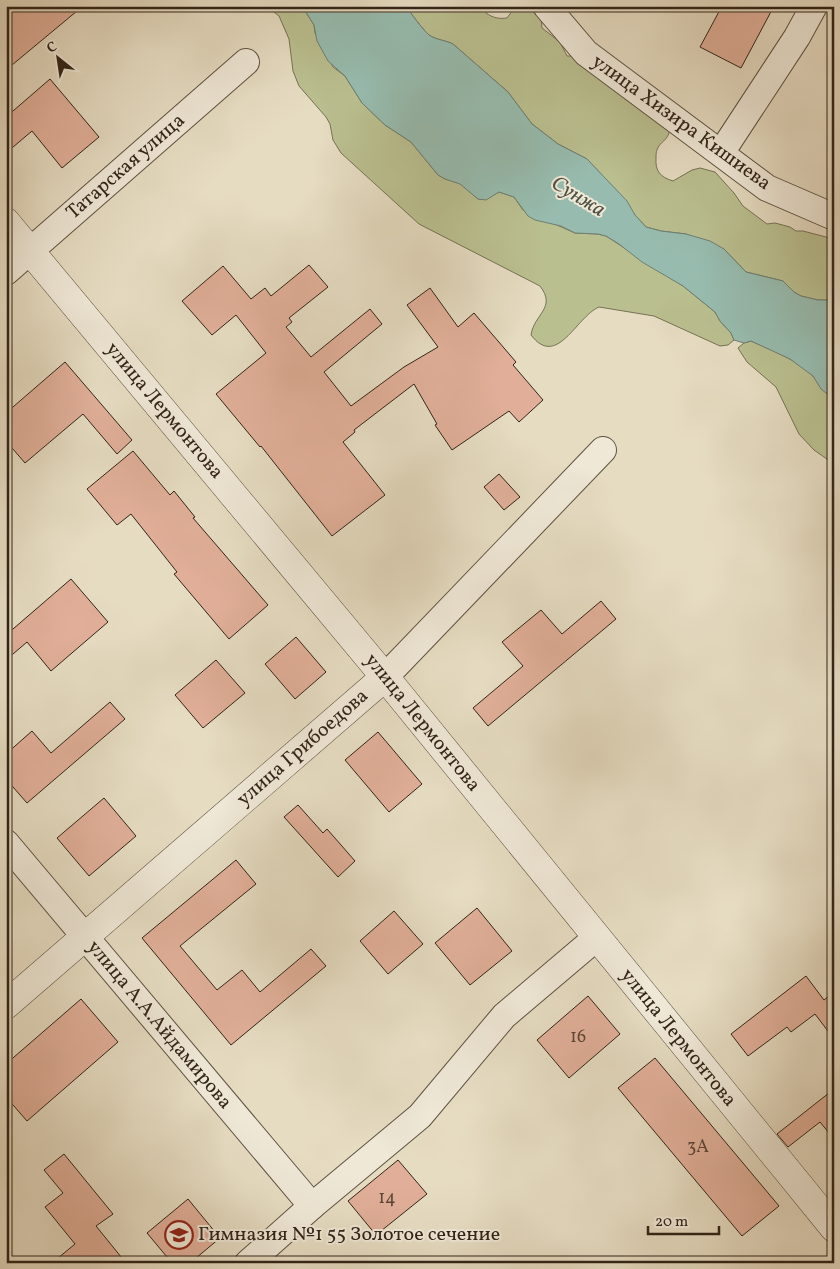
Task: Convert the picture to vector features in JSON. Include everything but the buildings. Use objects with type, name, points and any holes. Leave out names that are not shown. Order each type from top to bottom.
[{"type":"street","name":"улица Хизира Кишиева","points":[[546,6],[586,53],[767,188],[834,218]]},
{"type":"street","points":[[721,153],[797,37],[814,6]]},
{"type":"street","name":"Татарская улица","points":[[6,272],[246,62]]},
{"type":"street","name":"улица Лермонтова","points":[[6,222],[385,677],[834,1228]]},
{"type":"street","name":"улица Грибоедова","points":[[6,1005],[385,677],[603,450]]},
{"type":"street","name":"улица А.А.Айдамирова","points":[[6,843],[312,1206]]},
{"type":"street","points":[[248,1263],[312,1206],[420,1116],[504,1016],[596,938]]},
{"type":"green space","points":[[266,6],[302,6],[314,25],[315,33],[333,67],[345,76],[362,103],[385,125],[411,142],[438,175],[460,183],[478,199],[486,199],[499,192],[514,197],[523,210],[575,233],[606,236],[683,286],[715,312],[734,340],[728,345],[720,346],[654,316],[599,307],[591,312],[558,344],[549,346],[540,344],[531,335],[545,306],[545,294],[540,286],[419,224],[341,153],[333,140],[330,124],[326,117],[299,86],[293,71],[289,39],[279,16]]},
{"type":"green space","points":[[405,6],[485,6],[486,13],[494,17],[507,18],[516,6],[540,6],[542,28],[560,42],[567,56],[575,56],[670,130],[656,153],[656,167],[665,178],[673,181],[692,170],[700,168],[715,172],[743,206],[767,224],[775,223],[790,227],[796,231],[826,237],[834,241],[834,300],[818,300],[801,296],[783,281],[746,272],[724,249],[686,234],[646,227],[626,201],[587,159],[558,144],[532,124],[508,92],[453,44],[429,35]]},
{"type":"green space","points":[[751,341],[800,365],[834,399],[834,464],[814,450],[799,434],[776,387],[747,362],[738,348],[744,343]]},
{"type":"water","name":"Сунжа","points":[[302,6],[405,6],[429,35],[453,44],[508,92],[532,124],[558,144],[587,159],[627,201],[635,215],[646,227],[686,234],[710,241],[724,249],[746,272],[783,281],[801,296],[818,300],[834,300],[834,399],[821,389],[813,376],[790,359],[751,341],[744,343],[734,340],[715,312],[683,286],[642,262],[606,236],[575,233],[561,226],[535,220],[528,216],[514,197],[499,192],[486,200],[478,199],[460,184],[438,175],[411,142],[385,125],[362,103],[345,76],[328,61],[317,41],[314,25]]},
{"type":"place","name":"Гимназия №1 55 Золотое сечение","points":[[179,1235]]}]
